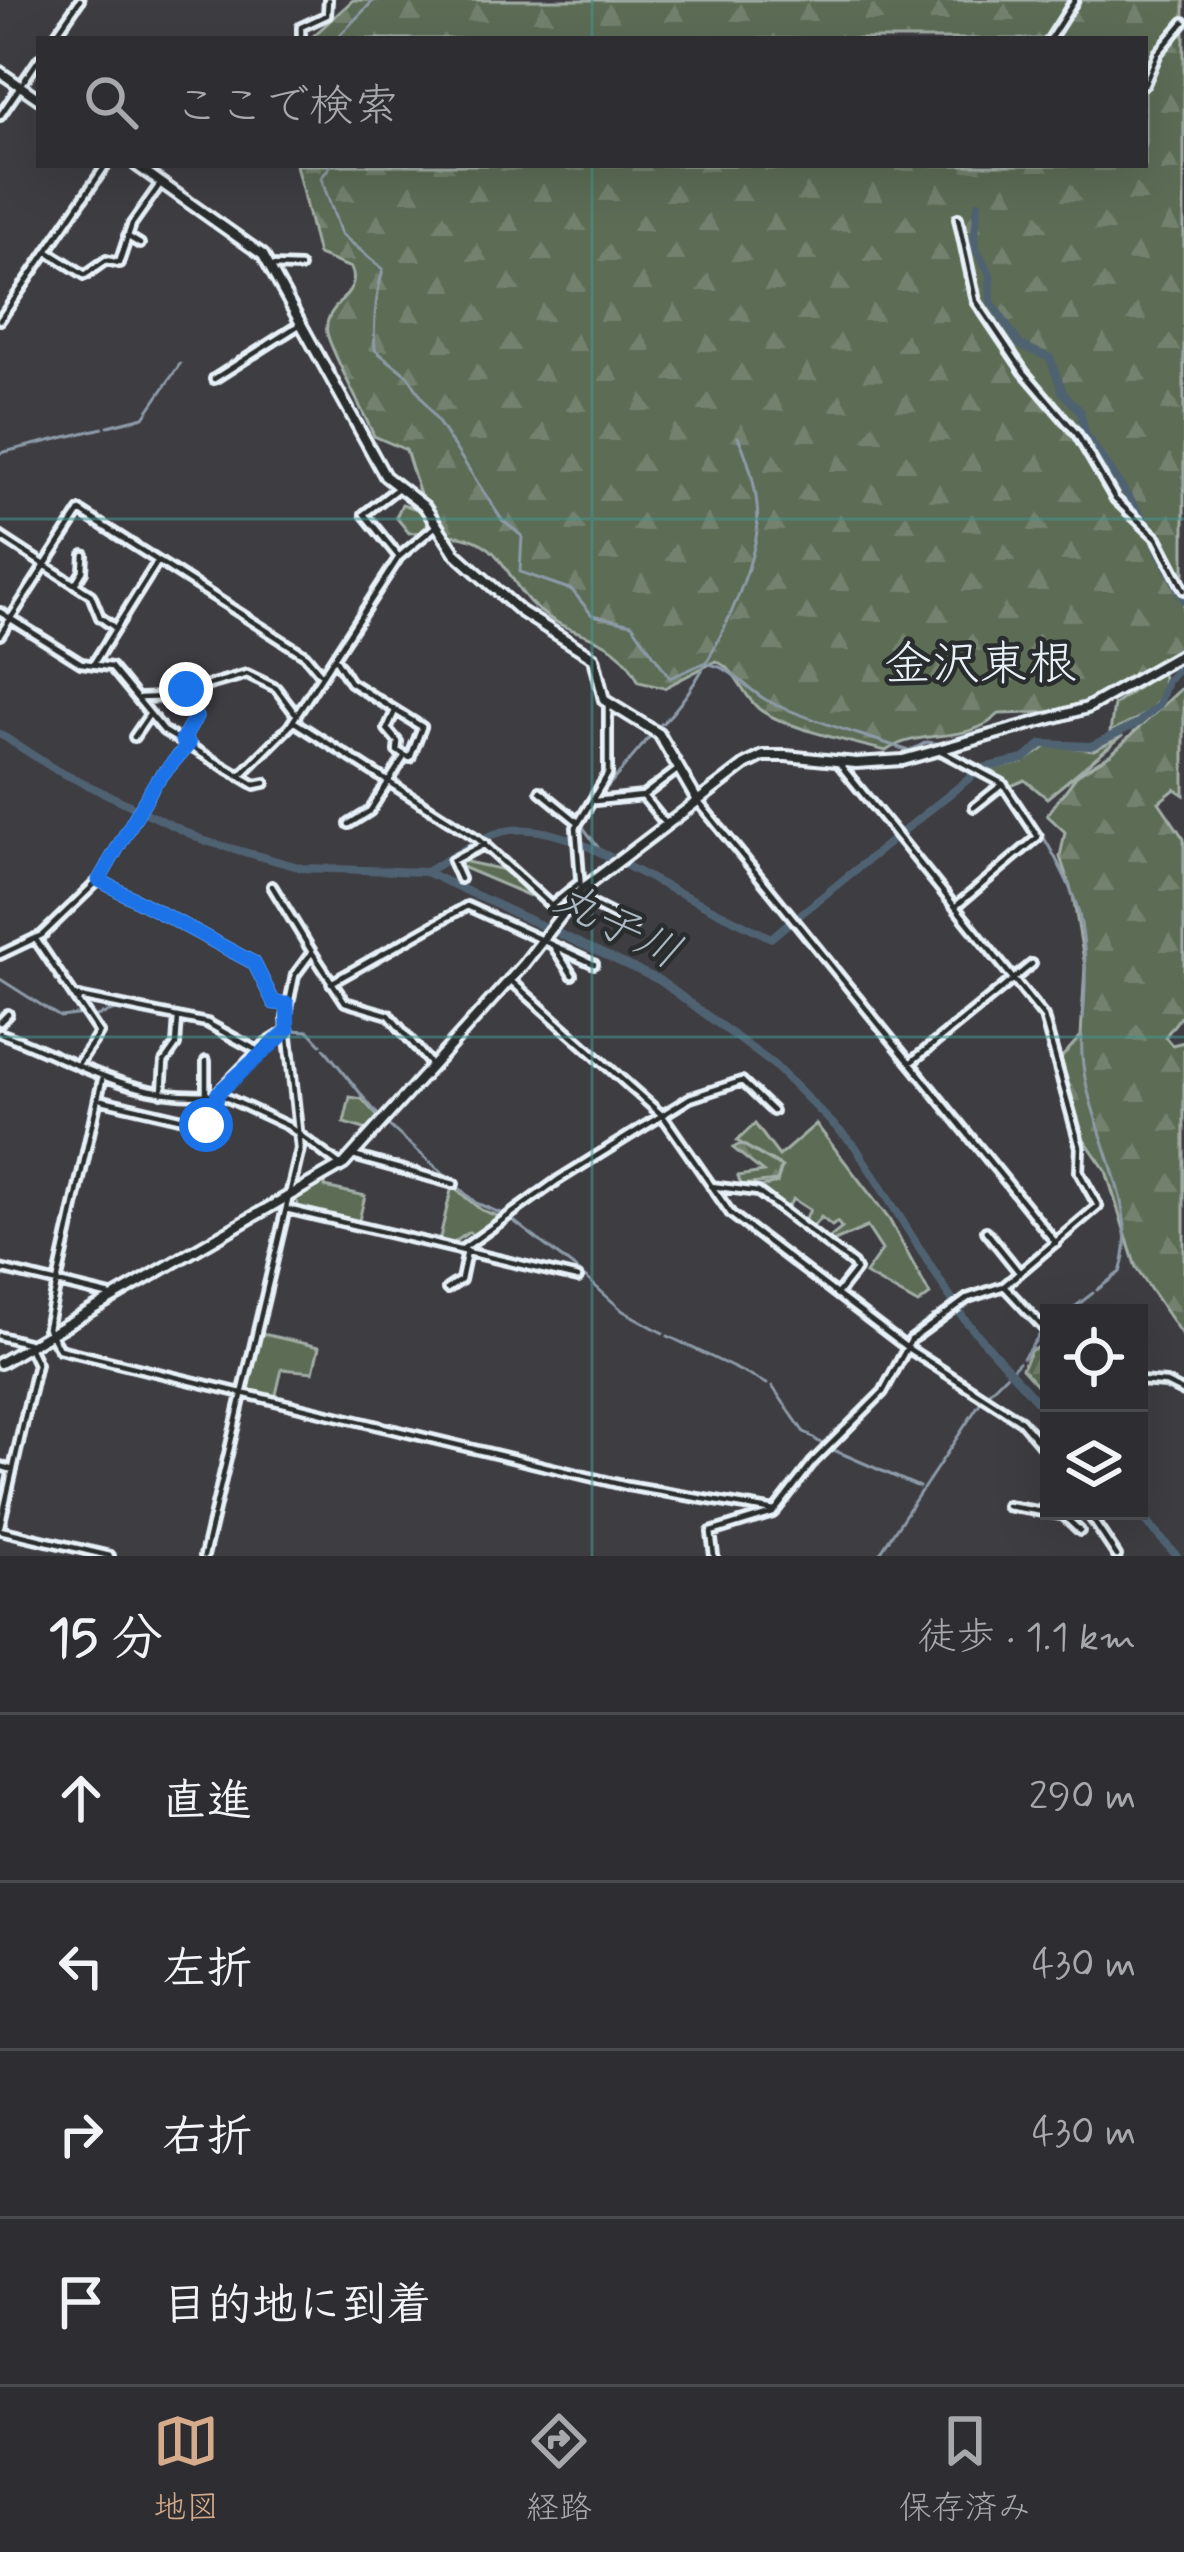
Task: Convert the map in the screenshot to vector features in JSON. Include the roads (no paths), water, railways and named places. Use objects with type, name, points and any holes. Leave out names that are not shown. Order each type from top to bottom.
[{"type":"street","points":[[55,36],[80,0]]},
{"type":"street","points":[[301,36],[301,27],[327,15],[328,0]]},
{"type":"street","points":[[1052,36],[1075,0]]},
{"type":"street","points":[[1148,77],[1158,53],[1184,22]]},
{"type":"street","points":[[0,116],[36,64]]},
{"type":"street","points":[[0,72],[36,97]]},
{"type":"street","points":[[0,320],[104,168]]},
{"type":"street","points":[[0,1363],[50,1338],[352,1156],[541,944],[578,890],[578,822],[595,801],[611,757],[608,705],[594,658],[520,611],[454,554],[425,507],[385,476],[299,325],[285,284],[260,251],[140,168]]},
{"type":"street","points":[[47,251],[85,275],[106,260],[118,263],[127,236],[161,183]]},
{"type":"street","points":[[958,218],[976,301],[1024,372],[1077,434],[1115,499],[1157,538],[1184,590]]},
{"type":"street","points":[[127,236],[140,244]]},
{"type":"street","points":[[271,266],[300,267]]},
{"type":"street","points":[[214,379],[299,325]]},
{"type":"street","points":[[364,514],[398,488]]},
{"type":"street","points":[[354,505],[399,557]]},
{"type":"street","points":[[0,635],[80,511],[305,655],[320,674]]},
{"type":"street","points":[[241,775],[294,718],[399,557],[436,525]]},
{"type":"street","points":[[0,536],[94,598],[100,617],[116,628]]},
{"type":"street","points":[[74,584],[83,571],[84,555]]},
{"type":"street","points":[[93,665],[158,561]]},
{"type":"street","points":[[0,612],[72,658],[111,667],[149,715],[255,785],[265,783]]},
{"type":"street","points":[[551,906],[763,756],[880,764],[940,751],[1087,708],[1184,653]]},
{"type":"street","points":[[336,659],[350,682],[422,727],[413,754],[404,758],[370,811],[349,824]]},
{"type":"street","points":[[140,698],[247,674],[276,688],[294,718],[485,844],[560,916]]},
{"type":"street","points":[[0,955],[35,938],[99,880],[196,717],[180,691]]},
{"type":"street","points":[[608,705],[653,728],[697,800],[1056,1243]]},
{"type":"street","points":[[395,711],[387,729],[404,758]]},
{"type":"street","points":[[134,737],[149,715]]},
{"type":"street","points":[[940,751],[1003,784],[1038,838],[955,907]]},
{"type":"street","points":[[714,1556],[711,1532],[775,1511],[812,1462],[883,1391],[906,1346],[968,1298],[1004,1286],[1098,1202],[1079,1172],[1080,1147],[1049,1028],[1014,978],[837,761]]},
{"type":"street","points":[[595,801],[643,796],[676,771]]},
{"type":"street","points":[[974,807],[1003,784]]},
{"type":"street","points":[[540,790],[578,822]]},
{"type":"street","points":[[643,796],[666,823]]},
{"type":"street","points":[[460,878],[452,861],[485,844]]},
{"type":"street","points":[[99,880],[254,963],[274,1003],[287,1004]]},
{"type":"street","points":[[272,886],[331,983],[351,1006],[389,1015],[432,1066]]},
{"type":"street","points":[[578,890],[633,925]]},
{"type":"street","points":[[331,983],[446,921],[463,906],[594,964]]},
{"type":"street","points":[[35,938],[99,1033],[78,1064]]},
{"type":"street","points":[[554,947],[572,975]]},
{"type":"street","points":[[204,1556],[300,1149],[287,1004],[295,975],[312,952]]},
{"type":"street","points":[[910,1063],[1032,964]]},
{"type":"street","points":[[509,979],[663,1116],[731,1214],[906,1346],[1021,1421],[1040,1443]]},
{"type":"street","points":[[74,996],[207,1023],[259,1051]]},
{"type":"street","points":[[0,1022],[8,1014]]},
{"type":"street","points":[[162,1094],[164,1062],[176,1045],[178,1017]]},
{"type":"street","points":[[100,1100],[209,1125],[218,1093],[259,1051],[288,1030]]},
{"type":"street","points":[[0,1033],[78,1064],[102,1079],[162,1094],[218,1093],[297,1132],[341,1166]]},
{"type":"street","points":[[206,1061],[206,1095]]},
{"type":"street","points":[[50,1338],[102,1079]]},
{"type":"street","points":[[447,1289],[461,1280],[464,1250],[558,1180],[690,1098],[742,1081],[773,1111]]},
{"type":"street","points":[[352,1156],[454,1184]]},
{"type":"street","points":[[711,1186],[758,1192],[854,1264],[856,1270],[836,1294]]},
{"type":"street","points":[[286,1209],[578,1278]]},
{"type":"street","points":[[986,1232],[1019,1272]]},
{"type":"street","points":[[0,1269],[117,1298]]},
{"type":"street","points":[[1004,1286],[1040,1324]]},
{"type":"street","points":[[0,1336],[32,1348]]},
{"type":"street","points":[[50,1338],[62,1351],[627,1486],[775,1511]]},
{"type":"street","points":[[32,1348],[37,1364],[0,1528],[110,1556]]},
{"type":"street","points":[[1148,1381],[1166,1382],[1184,1392]]},
{"type":"street","points":[[0,1466],[13,1470]]},
{"type":"street","points":[[1007,1506],[1040,1510]]},
{"type":"street","points":[[1069,1520],[1080,1531]]},
{"type":"street","points":[[1093,1520],[1117,1556]]},
{"type":"waterway","points":[[339,36],[374,0]]},
{"type":"waterway","points":[[329,168],[321,178],[341,234],[383,269],[375,350],[408,376],[502,520],[522,536],[520,572],[572,590],[592,615],[632,624],[670,678],[704,663]]},
{"type":"waterway","points":[[978,204],[974,246],[990,274],[991,302],[1020,345],[1050,358],[1063,393],[1080,411],[1085,433],[1146,523]]},
{"type":"waterway","points":[[108,426],[144,417],[180,364]]},
{"type":"waterway","points":[[0,453],[103,428]]},
{"type":"waterway","points":[[657,728],[704,667],[751,560],[756,500],[738,437]]},
{"type":"waterway","points":[[1149,532],[1184,600]]},
{"type":"waterway","points":[[983,768],[1024,759],[1042,744],[1091,746],[1138,723],[1159,705],[1167,681],[1184,663]]},
{"type":"waterway","points":[[709,664],[772,703],[823,723],[909,751],[927,742],[943,744]]},
{"type":"waterway","name":"丸子川","points":[[0,734],[56,770],[205,841],[302,868],[426,872],[659,980],[774,1065],[855,1146],[964,1319],[1046,1412]]},
{"type":"waterway","points":[[600,796],[652,734]]},
{"type":"waterway","points":[[953,752],[975,765]]},
{"type":"waterway","points":[[901,833],[976,773]]},
{"type":"waterway","points":[[996,777],[1033,820],[1075,899],[1085,953],[1083,1019]]},
{"type":"waterway","points":[[596,804],[580,823],[605,857]]},
{"type":"waterway","points":[[482,840],[504,831],[554,834],[675,891]]},
{"type":"waterway","points":[[796,918],[895,838]]},
{"type":"waterway","points":[[428,871],[475,843]]},
{"type":"waterway","points":[[680,893],[771,938],[791,921]]},
{"type":"waterway","points":[[0,979],[60,1017],[84,1014]]},
{"type":"waterway","points":[[93,1017],[122,1008],[175,1020]]},
{"type":"waterway","points":[[180,1021],[209,1027],[253,1053]]},
{"type":"waterway","points":[[290,1030],[309,1031],[321,1044]]},
{"type":"waterway","points":[[1082,1036],[1089,1095],[1124,1216],[1120,1272],[1097,1290]]},
{"type":"waterway","points":[[324,1048],[382,1120]]},
{"type":"waterway","points":[[386,1123],[476,1203],[505,1215]]},
{"type":"waterway","points":[[511,1219],[581,1273]]},
{"type":"waterway","points":[[585,1277],[623,1311],[663,1333]]},
{"type":"waterway","points":[[1079,1304],[1093,1293]]},
{"type":"waterway","points":[[1023,1358],[1040,1334]]},
{"type":"waterway","points":[[668,1336],[767,1384]]},
{"type":"waterway","points":[[986,1395],[1019,1362]]},
{"type":"waterway","points":[[772,1386],[803,1431],[825,1446]]},
{"type":"waterway","points":[[923,1489],[982,1400]]},
{"type":"waterway","points":[[829,1448],[919,1487]]},
{"type":"waterway","points":[[878,1556],[921,1491]]},
{"type":"waterway","name":"丸子川","points":[[1144,1520],[1177,1556]]},
{"type":"district","name":"金沢東根","points":[[980,665]]}]
